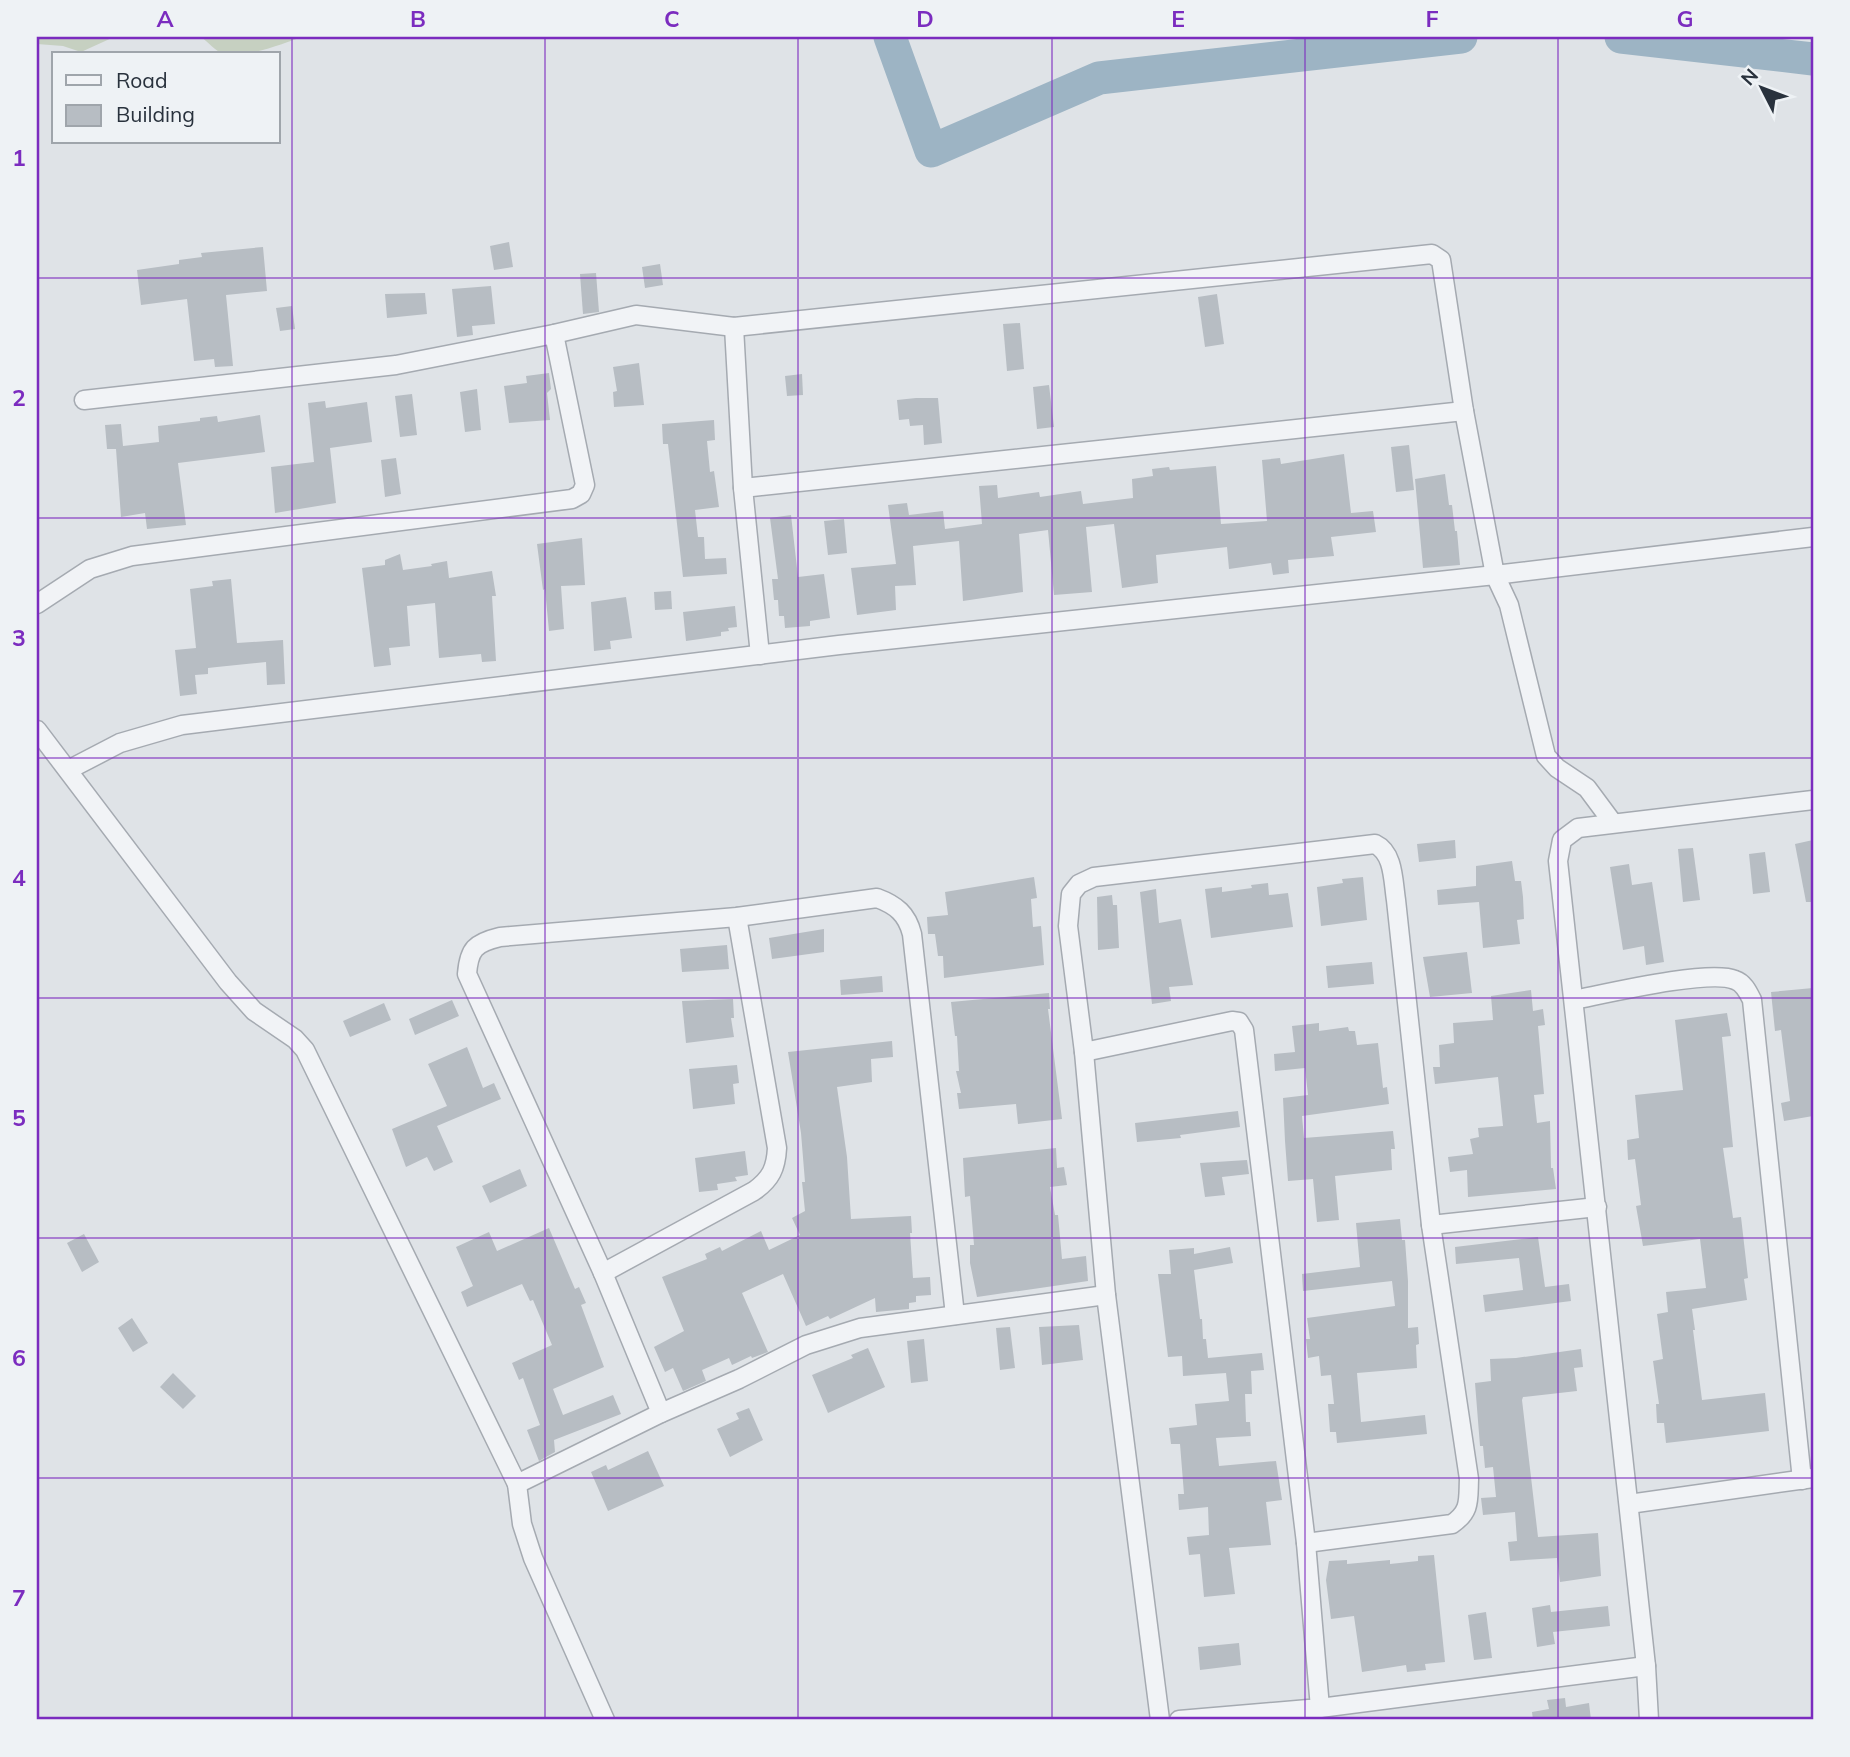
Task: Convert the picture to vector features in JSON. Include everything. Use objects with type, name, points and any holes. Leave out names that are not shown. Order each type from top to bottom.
[{"type":"street","points":[[84,401],[396,365],[636,315],[734,327],[1432,254],[1441,260],[1464,411],[1495,575],[1509,605],[1546,756],[1557,768],[1587,788],[1613,823]]},
{"type":"street","points":[[734,327],[743,488],[760,655]]},
{"type":"street","points":[[37,604],[90,569],[132,556],[572,499],[581,494],[585,485],[554,334]]},
{"type":"street","points":[[743,488],[1464,411]]},
{"type":"street","points":[[68,770],[120,743],[182,725],[760,655],[1495,575],[1813,537]]},
{"type":"street","points":[[37,730],[228,982],[254,1011],[287,1033],[305,1050],[517,1484],[522,1524],[533,1558],[605,1720]]},
{"type":"street","points":[[1650,1720],[1629,1504],[1558,861],[1562,840],[1578,828],[1813,800]]},
{"type":"street","points":[[1160,1720],[1106,1295],[1084,1052],[1068,926],[1071,894],[1079,884],[1094,877],[1375,844],[1380,846],[1388,857],[1396,900],[1431,1226],[1469,1479],[1468,1504],[1462,1516],[1451,1524],[1306,1543]]},
{"type":"street","points":[[661,1413],[603,1273],[467,974],[468,960],[473,949],[483,941],[500,937],[737,917],[877,898],[890,902],[909,921],[955,1315]]},
{"type":"street","points":[[603,1273],[754,1191],[771,1177],[777,1148],[737,917]]},
{"type":"street","points":[[1574,1000],[1652,985],[1721,977],[1735,980],[1745,987],[1752,1000],[1807,1479],[1629,1504]]},
{"type":"street","points":[[1084,1052],[1232,1021],[1239,1022],[1244,1030],[1306,1543],[1320,1707]]},
{"type":"street","points":[[1431,1226],[1597,1207]]},
{"type":"street","points":[[517,1484],[806,1345],[860,1328],[1106,1295]]},
{"type":"street","points":[[1180,1720],[1320,1707],[1646,1666]]},
{"type":"green space","points":[[37,37],[114,37],[81,52],[63,46],[37,44]]},
{"type":"green space","points":[[201,37],[302,37],[254,52],[218,51]]},
{"type":"building","points":[[509,242],[513,267],[494,270],[490,246]]},
{"type":"building","points":[[263,247],[267,291],[226,295],[233,366],[215,367],[214,359],[194,361],[187,299],[141,305],[137,270],[179,264],[179,260],[202,257],[201,253]]},
{"type":"building","points":[[660,264],[663,285],[645,288],[642,267]]},
{"type":"building","points":[[596,273],[599,312],[583,314],[580,274]]},
{"type":"building","points":[[491,286],[495,324],[472,326],[473,335],[457,337],[452,289]]},
{"type":"building","points":[[425,293],[427,314],[387,318],[385,294]]},
{"type":"building","points":[[1217,294],[1224,344],[1205,347],[1198,297]]},
{"type":"building","points":[[292,306],[295,329],[280,331],[276,308]]},
{"type":"building","points":[[1020,323],[1024,369],[1007,371],[1003,324]]},
{"type":"building","points":[[639,363],[644,405],[614,407],[613,392],[617,391],[613,367]]},
{"type":"building","points":[[549,373],[551,389],[547,393],[550,420],[509,423],[504,386],[527,383],[526,376]]},
{"type":"building","points":[[802,374],[803,395],[787,396],[785,376]]},
{"type":"building","points":[[1049,385],[1054,427],[1037,429],[1033,387]]},
{"type":"building","points":[[477,389],[481,430],[465,432],[460,392]]},
{"type":"building","points":[[412,394],[417,435],[400,437],[395,396]]},
{"type":"building","points":[[938,398],[942,443],[924,445],[923,425],[910,426],[909,419],[899,420],[897,400]]},
{"type":"building","points":[[325,401],[326,408],[367,402],[372,442],[330,448],[336,503],[275,513],[271,467],[314,462],[308,403]]},
{"type":"building","points":[[260,415],[265,452],[178,463],[186,525],[147,529],[145,513],[121,517],[116,449],[107,449],[105,425],[121,424],[123,446],[159,442],[158,426],[217,416],[218,422]]},
{"type":"building","points":[[714,420],[715,440],[707,441],[710,472],[714,471],[719,507],[695,510],[698,537],[704,537],[705,559],[726,558],[727,574],[683,577],[668,444],[663,444],[662,424]]},
{"type":"building","points":[[1409,445],[1414,490],[1396,492],[1391,447]]},
{"type":"building","points":[[1344,454],[1351,513],[1373,511],[1376,532],[1331,537],[1334,556],[1288,560],[1289,573],[1273,575],[1271,563],[1229,569],[1227,547],[1156,555],[1158,583],[1122,588],[1114,524],[1086,527],[1092,592],[1054,595],[1048,530],[1019,534],[1023,592],[963,601],[959,541],[913,546],[916,585],[895,586],[896,610],[857,615],[851,568],[896,564],[888,505],[907,503],[909,515],[943,511],[945,529],[982,524],[979,486],[997,485],[998,498],[1039,492],[1040,497],[1081,491],[1083,504],[1133,498],[1132,479],[1153,476],[1152,469],[1216,466],[1221,524],[1267,521],[1262,460],[1280,458],[1281,464]]},
{"type":"building","points":[[396,458],[401,494],[385,497],[381,460]]},
{"type":"building","points":[[1445,474],[1449,505],[1452,505],[1457,531],[1460,565],[1423,568],[1415,479]]},
{"type":"building","points":[[791,515],[798,577],[824,574],[830,618],[810,621],[810,626],[785,628],[784,616],[779,616],[778,600],[774,600],[772,579],[778,579],[770,518]]},
{"type":"building","points":[[844,519],[847,553],[828,555],[824,521]]},
{"type":"building","points":[[582,538],[585,585],[561,586],[564,629],[549,631],[537,544]]},
{"type":"building","points":[[400,554],[403,570],[447,561],[449,578],[492,571],[496,596],[492,596],[496,661],[482,662],[481,654],[439,658],[435,603],[407,606],[410,646],[389,648],[391,665],[374,667],[362,568],[385,565],[385,560]]},
{"type":"building","points":[[231,579],[237,643],[283,640],[285,684],[267,685],[266,662],[208,668],[208,674],[195,675],[197,694],[180,696],[175,650],[196,648],[190,589],[213,586],[212,581]]},
{"type":"building","points":[[671,591],[672,609],[655,610],[654,592]]},
{"type":"building","points":[[626,597],[632,638],[610,641],[611,649],[594,651],[591,602]]},
{"type":"building","points":[[735,606],[737,627],[728,628],[729,631],[721,632],[721,636],[686,641],[683,612]]},
{"type":"building","points":[[1455,840],[1456,858],[1419,862],[1417,844]]},
{"type":"building","points":[[1813,840],[1813,902],[1806,902],[1795,844]]},
{"type":"building","points":[[1693,848],[1700,900],[1683,902],[1678,849]]},
{"type":"building","points":[[1765,852],[1770,892],[1753,894],[1749,854]]},
{"type":"building","points":[[1512,861],[1515,881],[1521,881],[1523,897],[1524,919],[1517,920],[1520,944],[1483,948],[1479,902],[1438,905],[1437,890],[1476,886],[1476,866]]},
{"type":"building","points":[[1629,864],[1632,885],[1652,882],[1664,962],[1646,965],[1644,946],[1623,950],[1610,867]]},
{"type":"building","points":[[1034,877],[1037,898],[1031,899],[1033,927],[1041,926],[1044,965],[944,978],[943,956],[938,956],[935,934],[928,934],[927,917],[948,915],[945,892]]},
{"type":"building","points":[[1363,877],[1367,920],[1321,926],[1317,887],[1343,883],[1342,879]]},
{"type":"building","points":[[1268,883],[1269,895],[1288,893],[1293,927],[1211,938],[1205,889],[1222,887],[1222,892]]},
{"type":"building","points":[[1156,889],[1159,923],[1181,919],[1193,985],[1169,987],[1171,1001],[1152,1004],[1140,892]]},
{"type":"building","points":[[1112,895],[1113,905],[1117,905],[1119,948],[1098,950],[1097,897]]},
{"type":"building","points":[[824,929],[824,952],[772,959],[769,938]]},
{"type":"building","points":[[727,945],[729,969],[682,972],[680,949]]},
{"type":"building","points":[[1467,952],[1472,993],[1430,997],[1423,957]]},
{"type":"building","points":[[1372,962],[1374,984],[1328,988],[1326,966]]},
{"type":"building","points":[[882,976],[883,992],[841,995],[840,980]]},
{"type":"building","points":[[1813,988],[1813,1116],[1784,1121],[1781,1103],[1790,1101],[1781,1030],[1775,1031],[1771,992]]},
{"type":"building","points":[[1531,990],[1533,1011],[1543,1009],[1545,1025],[1538,1026],[1544,1094],[1534,1095],[1537,1123],[1550,1121],[1551,1168],[1556,1189],[1468,1197],[1467,1170],[1450,1172],[1448,1157],[1473,1154],[1470,1139],[1479,1137],[1478,1128],[1503,1126],[1498,1077],[1435,1084],[1433,1067],[1440,1067],[1439,1045],[1454,1043],[1453,1023],[1493,1020],[1491,996]]},
{"type":"building","points":[[1049,993],[1048,1009],[1062,1119],[1018,1124],[1016,1104],[959,1109],[957,1093],[961,1093],[956,1071],[959,1071],[957,1036],[951,1002]]},
{"type":"building","points":[[733,999],[734,1018],[731,1018],[734,1037],[686,1043],[682,1001]]},
{"type":"building","points":[[452,1000],[459,1016],[415,1035],[409,1019]]},
{"type":"building","points":[[384,1003],[391,1020],[350,1037],[343,1021]]},
{"type":"building","points":[[1727,1013],[1731,1036],[1722,1037],[1733,1147],[1723,1148],[1733,1218],[1741,1217],[1748,1278],[1744,1279],[1747,1300],[1692,1309],[1693,1330],[1702,1400],[1765,1393],[1769,1431],[1666,1443],[1664,1423],[1657,1423],[1656,1404],[1659,1404],[1653,1361],[1663,1359],[1657,1314],[1668,1312],[1666,1292],[1706,1288],[1700,1239],[1643,1246],[1636,1206],[1641,1205],[1635,1159],[1628,1160],[1627,1140],[1639,1138],[1635,1095],[1683,1090],[1675,1020]]},
{"type":"building","points":[[1319,1023],[1319,1031],[1348,1027],[1349,1031],[1355,1031],[1357,1045],[1378,1043],[1383,1088],[1387,1087],[1389,1104],[1302,1116],[1304,1138],[1393,1131],[1395,1149],[1391,1149],[1392,1170],[1335,1176],[1339,1220],[1317,1222],[1313,1179],[1288,1181],[1283,1098],[1308,1095],[1305,1068],[1275,1071],[1274,1054],[1295,1052],[1292,1026]]},
{"type":"building","points":[[892,1041],[893,1057],[871,1059],[872,1082],[837,1087],[847,1157],[851,1219],[911,1216],[913,1278],[930,1277],[931,1295],[916,1296],[916,1302],[909,1303],[909,1309],[876,1312],[875,1298],[830,1319],[828,1316],[806,1326],[783,1274],[742,1293],[768,1352],[732,1365],[729,1358],[702,1370],[706,1381],[683,1391],[673,1368],[665,1372],[654,1347],[684,1331],[662,1277],[707,1259],[705,1254],[720,1247],[722,1251],[761,1231],[769,1250],[800,1235],[792,1218],[805,1211],[802,1182],[805,1182],[801,1133],[788,1052]]},
{"type":"building","points":[[467,1047],[483,1088],[494,1083],[501,1099],[437,1126],[453,1162],[434,1171],[427,1157],[406,1167],[392,1129],[447,1106],[428,1064]]},
{"type":"building","points":[[737,1065],[739,1083],[733,1084],[735,1104],[693,1109],[689,1069]]},
{"type":"building","points":[[1238,1111],[1240,1127],[1180,1135],[1181,1138],[1137,1142],[1135,1123]]},
{"type":"building","points":[[1056,1148],[1057,1168],[1064,1167],[1067,1185],[1050,1187],[1055,1215],[1058,1215],[1062,1259],[1086,1256],[1088,1281],[977,1297],[970,1263],[970,1245],[974,1245],[970,1196],[965,1197],[963,1158]]},
{"type":"building","points":[[745,1151],[748,1175],[735,1177],[737,1181],[717,1184],[718,1190],[699,1192],[695,1158]]},
{"type":"building","points":[[1247,1160],[1249,1174],[1222,1177],[1225,1195],[1205,1197],[1200,1163]]},
{"type":"building","points":[[520,1169],[527,1186],[490,1203],[482,1186]]},
{"type":"building","points":[[1400,1219],[1402,1240],[1405,1240],[1408,1328],[1418,1327],[1417,1368],[1357,1373],[1361,1422],[1425,1415],[1427,1434],[1337,1443],[1336,1432],[1330,1432],[1328,1404],[1334,1404],[1331,1375],[1321,1376],[1319,1356],[1308,1358],[1306,1339],[1310,1339],[1307,1318],[1395,1306],[1392,1281],[1303,1291],[1302,1274],[1360,1267],[1356,1223]]},
{"type":"building","points":[[549,1228],[575,1289],[579,1287],[586,1303],[581,1305],[604,1367],[553,1389],[563,1415],[613,1395],[621,1414],[554,1440],[555,1452],[539,1461],[527,1430],[540,1425],[523,1378],[519,1380],[512,1363],[552,1345],[533,1300],[530,1301],[522,1284],[467,1307],[461,1292],[473,1286],[456,1247],[489,1232],[497,1251]]},
{"type":"building","points":[[84,1234],[99,1262],[82,1272],[67,1243]]},
{"type":"building","points":[[1538,1237],[1545,1287],[1569,1284],[1571,1301],[1485,1312],[1483,1295],[1523,1290],[1519,1258],[1456,1264],[1455,1247]]},
{"type":"building","points":[[1230,1247],[1233,1263],[1194,1270],[1208,1358],[1262,1353],[1264,1370],[1251,1371],[1252,1394],[1245,1394],[1246,1422],[1250,1422],[1251,1436],[1216,1438],[1219,1466],[1276,1461],[1282,1500],[1266,1502],[1271,1545],[1229,1548],[1235,1594],[1204,1597],[1200,1554],[1189,1555],[1187,1537],[1209,1535],[1208,1507],[1179,1510],[1178,1494],[1184,1494],[1180,1444],[1171,1444],[1169,1428],[1197,1425],[1195,1404],[1229,1401],[1226,1373],[1183,1376],[1182,1356],[1168,1357],[1158,1274],[1171,1274],[1169,1250],[1194,1248],[1194,1254]]},
{"type":"building","points":[[132,1318],[148,1343],[133,1352],[118,1328]]},
{"type":"building","points":[[1079,1325],[1083,1360],[1042,1365],[1039,1327]]},
{"type":"building","points":[[1010,1327],[1015,1368],[1000,1370],[996,1328]]},
{"type":"building","points":[[924,1339],[928,1381],[911,1383],[907,1341]]},
{"type":"building","points":[[868,1348],[885,1387],[828,1413],[812,1375],[853,1358],[851,1355]]},
{"type":"building","points":[[1581,1349],[1583,1367],[1574,1368],[1577,1391],[1523,1397],[1522,1400],[1538,1537],[1598,1533],[1601,1576],[1560,1582],[1557,1558],[1510,1561],[1508,1542],[1517,1541],[1515,1512],[1483,1515],[1481,1498],[1496,1497],[1493,1467],[1485,1468],[1483,1446],[1480,1446],[1475,1383],[1491,1381],[1490,1359]]},
{"type":"building","points":[[173,1373],[196,1396],[183,1409],[160,1387]]},
{"type":"building","points":[[749,1408],[763,1440],[730,1457],[717,1429],[739,1419],[736,1413]]},
{"type":"building","points":[[648,1451],[664,1486],[608,1511],[591,1472],[606,1465],[608,1470]]},
{"type":"building","points":[[1434,1555],[1445,1662],[1425,1664],[1426,1670],[1407,1672],[1406,1665],[1362,1672],[1354,1616],[1331,1619],[1326,1580],[1329,1561],[1347,1560],[1347,1564],[1390,1560],[1390,1564],[1418,1561],[1418,1556]]},
{"type":"building","points":[[1550,1605],[1551,1612],[1608,1606],[1610,1626],[1553,1632],[1555,1644],[1537,1647],[1532,1608]]},
{"type":"building","points":[[1486,1612],[1492,1658],[1474,1660],[1468,1615]]},
{"type":"building","points":[[1239,1643],[1241,1665],[1200,1670],[1198,1647]]},
{"type":"building","points":[[1565,1698],[1566,1707],[1589,1703],[1591,1720],[1533,1720],[1532,1712],[1549,1709],[1547,1700]]},
{"type":"waterway","points":[[890,37],[931,151],[1099,78],[1461,37]]},
{"type":"waterway","points":[[1621,37],[1813,59]]}]
